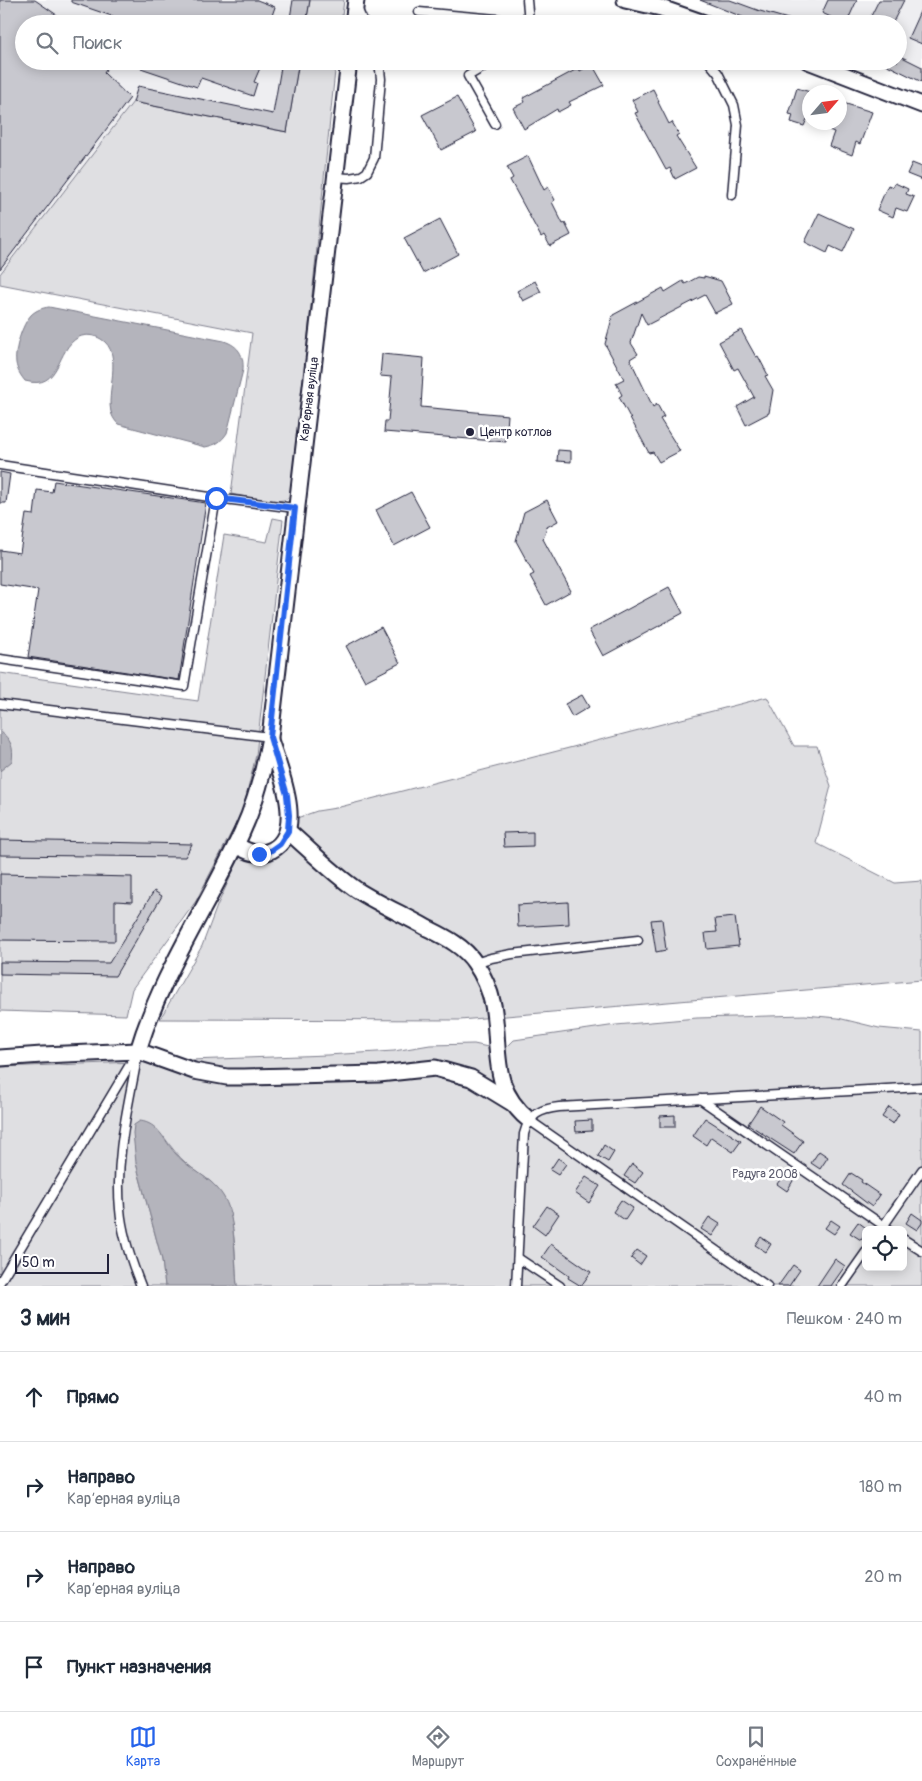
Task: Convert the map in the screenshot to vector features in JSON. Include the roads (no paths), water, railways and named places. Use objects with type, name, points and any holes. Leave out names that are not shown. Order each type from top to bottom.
[{"type":"street","points":[[625,0],[681,15]]},
{"type":"street","points":[[354,15],[355,1]]},
{"type":"street","name":"Карʼерная вуліца","points":[[138,1051],[155,1003],[243,831],[259,785],[270,737],[347,70]]},
{"type":"street","points":[[831,70],[922,105]]},
{"type":"street","name":"Карʼерная вуліца","points":[[270,737],[287,795],[288,831]]},
{"type":"street","points":[[236,845],[253,853],[264,853],[280,844],[288,831],[358,891],[453,942],[466,952],[475,963],[490,994],[493,1006],[498,1070],[504,1089],[512,1103]]},
{"type":"street","points":[[0,1058],[138,1051],[194,1070],[227,1076],[340,1075],[435,1068],[471,1078],[512,1103],[529,1120]]},
{"type":"lane","points":[[527,0],[528,15]]},
{"type":"lane","points":[[355,1],[360,15]]},
{"type":"lane","points":[[419,12],[449,15]]},
{"type":"lane","points":[[335,177],[349,178],[361,176],[367,172],[374,158],[381,80],[380,70]]},
{"type":"lane","points":[[478,70],[468,76],[495,124]]},
{"type":"lane","points":[[715,70],[734,105],[738,125],[732,195]]},
{"type":"lane","points":[[0,466],[295,508]]},
{"type":"lane","points":[[0,659],[184,686],[216,498]]},
{"type":"lane","points":[[0,704],[270,737]]},
{"type":"lane","points":[[475,963],[512,954],[638,940]]},
{"type":"lane","points":[[0,1282],[138,1051]]},
{"type":"lane","points":[[138,1051],[122,1139],[119,1185],[120,1210],[125,1236],[131,1260],[141,1286]]},
{"type":"lane","points":[[516,1286],[523,1142],[529,1120],[536,1113],[551,1108],[922,1087]]},
{"type":"lane","points":[[700,1099],[882,1226]]},
{"type":"lane","points":[[529,1120],[767,1286]]},
{"type":"lane","points":[[886,1226],[922,1170]]},
{"type":"lane","points":[[907,1242],[922,1251]]},
{"type":"lane","points":[[518,1258],[560,1286]]},
{"type":"lane","points":[[842,1286],[862,1258]]},
{"type":"place","name":"Центр котлов","points":[[470,432]]},
{"type":"park label","name":"Радуга 2008","points":[[765,1174]]}]
